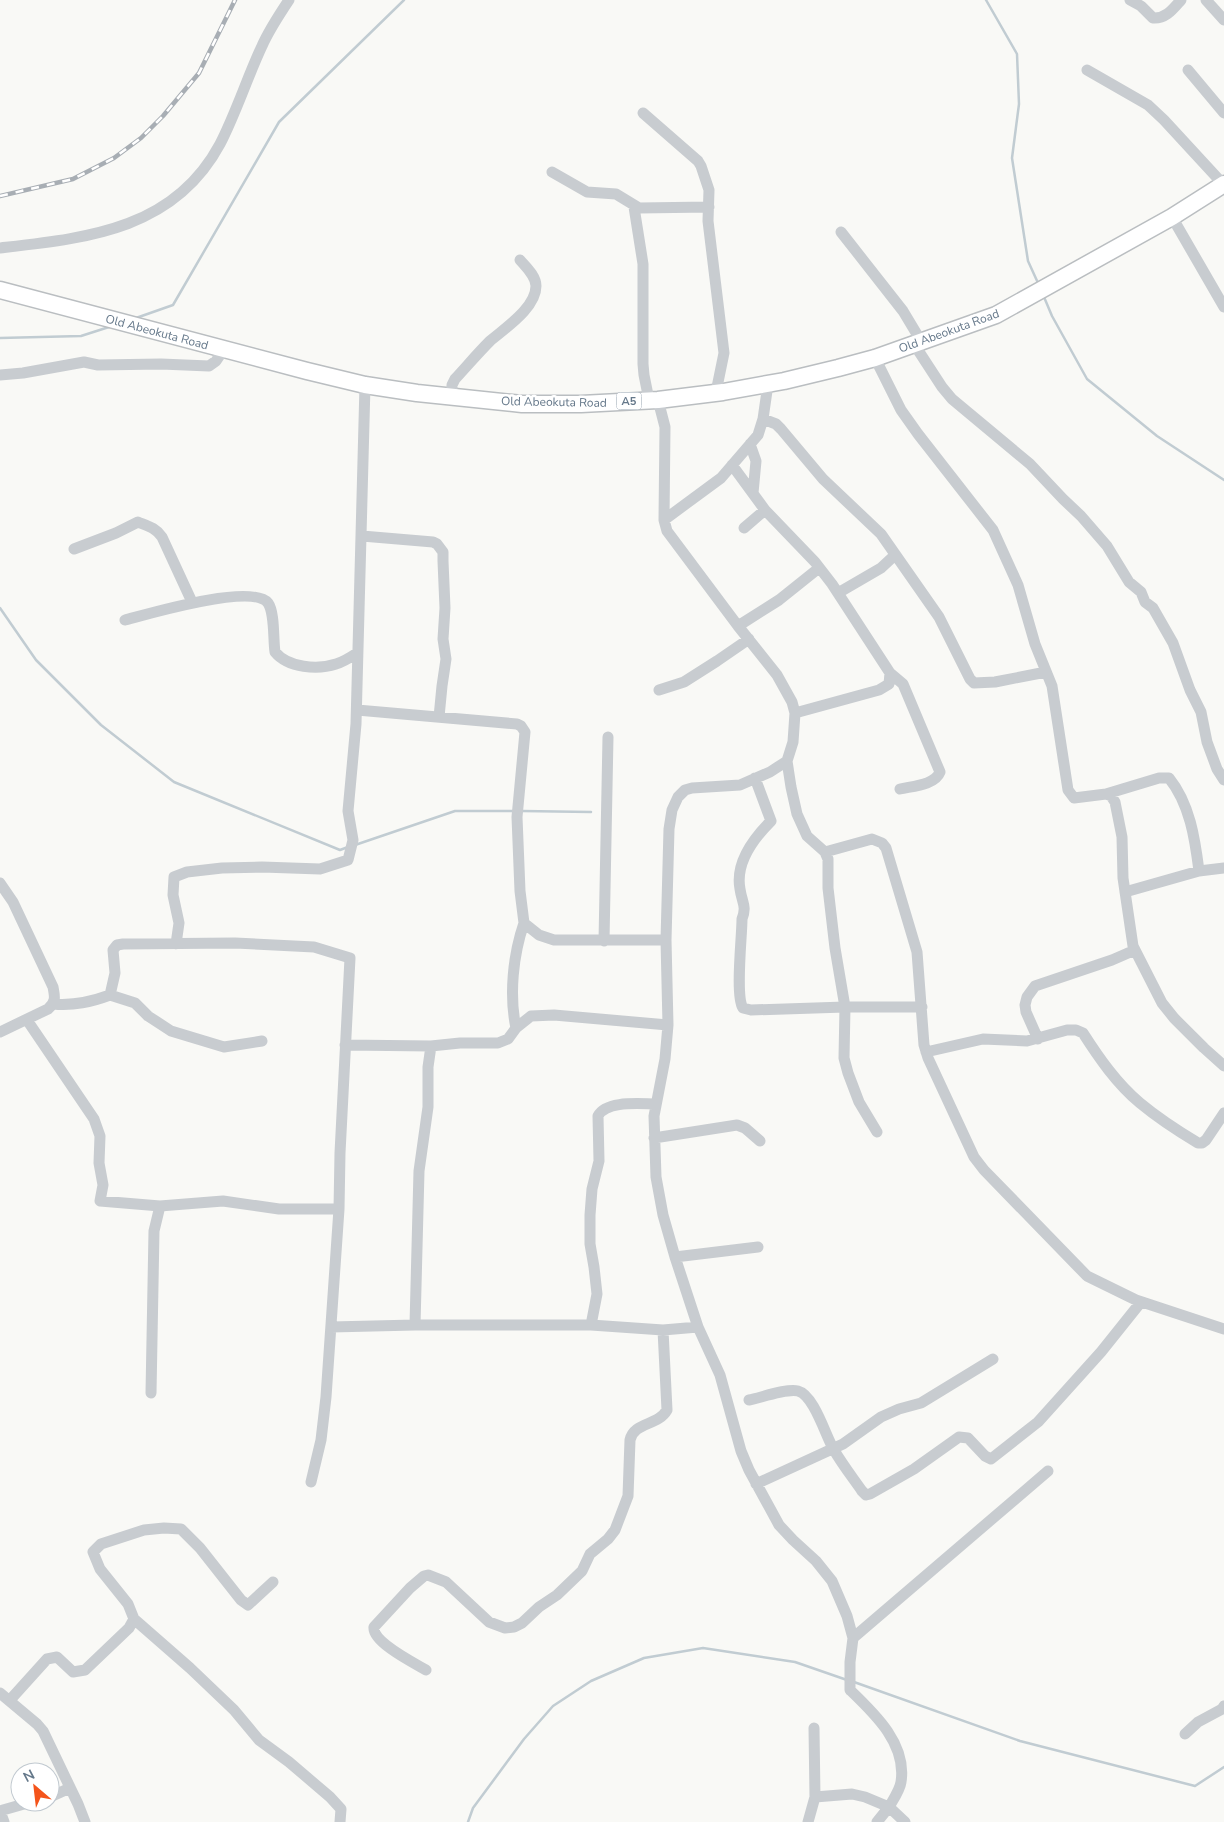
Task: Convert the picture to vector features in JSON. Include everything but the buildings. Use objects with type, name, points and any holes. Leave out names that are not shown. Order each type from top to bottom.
[{"type":"highway","name":"Old Abeokuta Road","points":[[0,290],[365,385],[522,404],[580,404],[654,400],[768,384],[875,358],[996,315],[1172,217],[1224,184]]},
{"type":"street","points":[[0,248],[82,236],[127,225],[146,217],[190,185],[206,166],[220,143],[262,45],[289,0]]},
{"type":"street","points":[[1130,0],[1141,6],[1153,18],[1160,19],[1181,0]]},
{"type":"street","points":[[1206,0],[1224,20]]},
{"type":"street","points":[[1086,70],[1148,105],[1224,184]]},
{"type":"street","points":[[1188,70],[1224,112]]},
{"type":"street","points":[[643,113],[701,166],[709,190],[708,220],[724,353],[716,392]]},
{"type":"street","points":[[552,172],[588,192],[616,194],[634,207],[709,207]]},
{"type":"street","points":[[634,207],[643,264],[644,375],[665,427],[664,520],[667,531],[674,542],[777,675],[792,702],[795,713],[793,742],[787,761],[797,814],[807,836],[825,852],[828,859],[828,888],[835,948],[845,1007],[844,1058],[859,1102],[877,1132]]},
{"type":"street","points":[[1172,217],[1224,307]]},
{"type":"street","points":[[841,232],[903,312],[942,387],[952,399],[1030,464],[1082,516],[1107,546],[1129,582],[1141,592],[1145,602],[1153,608],[1173,643],[1190,690],[1201,712],[1207,742],[1224,780]]},
{"type":"street","points":[[452,397],[452,385],[455,378],[490,341],[506,329],[532,300],[536,284],[535,278],[520,260]]},
{"type":"street","points":[[0,375],[84,362],[98,365],[161,364],[209,366],[216,361],[224,349]]},
{"type":"street","points":[[875,358],[906,417],[999,540],[1018,585],[1052,686],[1068,790],[1074,798],[1106,794],[1159,778],[1169,778],[1176,786],[1192,827],[1199,871]]},
{"type":"street","points":[[664,520],[721,478],[758,435],[763,419],[768,384]]},
{"type":"street","points":[[176,944],[179,923],[173,896],[174,877],[186,872],[222,868],[320,869],[348,860],[353,840],[348,811],[356,710],[365,385]]},
{"type":"street","points":[[763,419],[776,424],[823,479],[881,534],[939,617],[970,679],[974,683],[995,682],[1046,672]]},
{"type":"street","points":[[750,444],[756,461],[753,493]]},
{"type":"street","points":[[732,465],[766,510],[819,568],[838,592],[890,674],[903,684],[940,772],[932,781],[900,789]]},
{"type":"street","points":[[741,476],[756,473]]},
{"type":"street","points":[[744,528],[766,510]]},
{"type":"street","points":[[74,549],[116,533],[138,522],[150,526],[158,531],[162,537],[192,602]]},
{"type":"street","points":[[362,536],[433,542],[443,552],[445,608],[443,639],[446,658],[439,717]]},
{"type":"street","points":[[838,592],[881,568],[895,555]]},
{"type":"street","points":[[738,626],[780,600],[819,568]]},
{"type":"street","points":[[126,620],[192,602],[243,597],[260,598],[265,600],[272,613],[275,652],[284,660],[297,665],[318,667],[337,664],[358,653]]},
{"type":"street","points":[[659,690],[684,682],[748,639]]},
{"type":"street","points":[[795,713],[879,690],[889,684],[890,674]]},
{"type":"street","points":[[356,710],[516,724],[521,726],[525,732],[517,817],[520,891],[524,923],[519,934],[512,988],[512,1010],[516,1028]]},
{"type":"street","points":[[604,941],[608,737]]},
{"type":"street","points":[[787,761],[770,772],[740,785],[684,790],[678,797],[672,810],[669,830],[666,940],[668,1026],[654,1116],[656,1177],[663,1215],[675,1257],[698,1327],[720,1375],[741,1451],[756,1484],[779,1525],[816,1561],[832,1582],[847,1616],[854,1638],[850,1662],[850,1690],[870,1709],[894,1740],[899,1751],[901,1784],[889,1807],[877,1822]]},
{"type":"street","points":[[755,778],[772,821],[755,838],[740,869],[739,888],[746,910],[742,919],[741,1004],[744,1008],[751,1010],[922,1007]]},
{"type":"street","points":[[1106,794],[1115,802],[1122,837],[1125,892],[1131,940],[1135,950],[1162,1003],[1198,1042],[1224,1066]]},
{"type":"street","points":[[825,852],[872,839],[882,843],[886,848],[917,952],[926,1052],[974,1157],[984,1170],[1087,1276],[1141,1302],[1224,1330]]},
{"type":"street","points":[[1125,892],[1199,871],[1224,868]]},
{"type":"street","points":[[0,884],[13,902],[53,987],[55,998],[53,1004],[48,1009],[0,1032]]},
{"type":"street","points":[[524,923],[539,935],[554,940],[666,940]]},
{"type":"street","points":[[110,995],[115,973],[112,955],[114,947],[123,944],[235,943],[314,947],[350,958],[339,1209],[326,1397],[321,1440],[312,1482]]},
{"type":"street","points":[[1038,1039],[1026,1012],[1025,1005],[1026,997],[1034,986],[1112,960],[1135,950]]},
{"type":"street","points":[[53,1004],[84,1003],[110,995],[135,1003],[148,1016],[171,1032],[224,1047],[262,1041]]},
{"type":"street","points":[[345,1045],[431,1046],[460,1043],[498,1043],[508,1039],[516,1028],[531,1016],[554,1014],[668,1026]]},
{"type":"street","points":[[27,1020],[94,1119],[100,1136],[99,1164],[103,1185],[100,1201],[160,1206],[223,1201],[279,1209],[339,1209]]},
{"type":"street","points":[[926,1052],[983,1039],[1027,1041],[1067,1030],[1076,1030],[1083,1033],[1115,1078],[1139,1102],[1198,1143],[1206,1140],[1224,1113]]},
{"type":"street","points":[[415,1325],[419,1171],[428,1107],[428,1067],[431,1046]]},
{"type":"street","points":[[591,1325],[597,1294],[590,1244],[590,1216],[592,1189],[599,1161],[598,1116],[600,1111],[608,1107],[656,1104]]},
{"type":"street","points":[[654,1138],[737,1125],[745,1128],[760,1141]]},
{"type":"street","points":[[151,1393],[154,1231],[160,1206]]},
{"type":"street","points":[[675,1257],[758,1248]]},
{"type":"street","points":[[749,1400],[789,1391],[798,1390],[803,1393],[823,1421],[833,1448],[866,1495],[914,1469],[959,1437],[968,1438],[985,1456],[991,1459],[1038,1422],[1101,1352],[1141,1302]]},
{"type":"street","points":[[331,1327],[591,1325],[663,1330],[698,1327]]},
{"type":"street","points":[[426,1670],[391,1649],[376,1636],[374,1631],[374,1626],[424,1576],[434,1576],[446,1582],[489,1622],[505,1628],[514,1627],[522,1623],[538,1607],[557,1595],[582,1571],[595,1549],[612,1536],[628,1496],[630,1440],[632,1433],[658,1420],[667,1410],[663,1330]]},
{"type":"street","points":[[756,1484],[843,1444],[881,1417],[899,1409],[921,1403],[993,1359]]},
{"type":"street","points":[[854,1638],[1048,1470]]},
{"type":"street","points":[[273,1582],[248,1605],[241,1600],[200,1548],[181,1529],[144,1530],[101,1544],[93,1552],[100,1569],[128,1604],[134,1618],[234,1710],[259,1740],[289,1762],[330,1797],[341,1809],[340,1822]]},
{"type":"street","points":[[10,1700],[47,1659],[57,1657],[73,1672],[86,1670],[129,1628],[134,1618]]},
{"type":"street","points":[[0,1693],[43,1731],[85,1822]]},
{"type":"street","points":[[1185,1734],[1198,1722],[1224,1706]]},
{"type":"street","points":[[808,1822],[815,1797],[814,1728]]},
{"type":"street","points":[[60,1792],[70,1788]]},
{"type":"street","points":[[815,1797],[852,1794],[864,1797],[889,1807],[905,1822]]},
{"type":"street","points":[[4,1822],[1,1814],[3,1810],[10,1808]]},
{"type":"waterway","points":[[136,318],[173,305],[279,122],[404,0]]},
{"type":"waterway","points":[[986,0],[1017,54],[1019,104],[1012,158],[1028,261],[1038,283]]},
{"type":"waterway","points":[[1044,297],[1052,316],[1087,379],[1157,436],[1224,480]]},
{"type":"waterway","points":[[0,338],[81,336],[109,327]]},
{"type":"waterway","points":[[0,608],[36,660],[101,725],[174,782],[340,850],[348,847]]},
{"type":"waterway","points":[[355,845],[455,811],[514,811]]},
{"type":"waterway","points":[[522,811],[591,812]]},
{"type":"waterway","points":[[468,1822],[473,1808],[524,1739],[553,1706],[591,1681],[644,1658],[703,1648],[795,1662],[847,1680]]},
{"type":"waterway","points":[[854,1682],[1020,1741],[1195,1786],[1224,1767]]},
{"type":"railway","points":[[0,196],[73,179],[114,158],[141,138],[163,116],[199,73],[235,0]]}]
